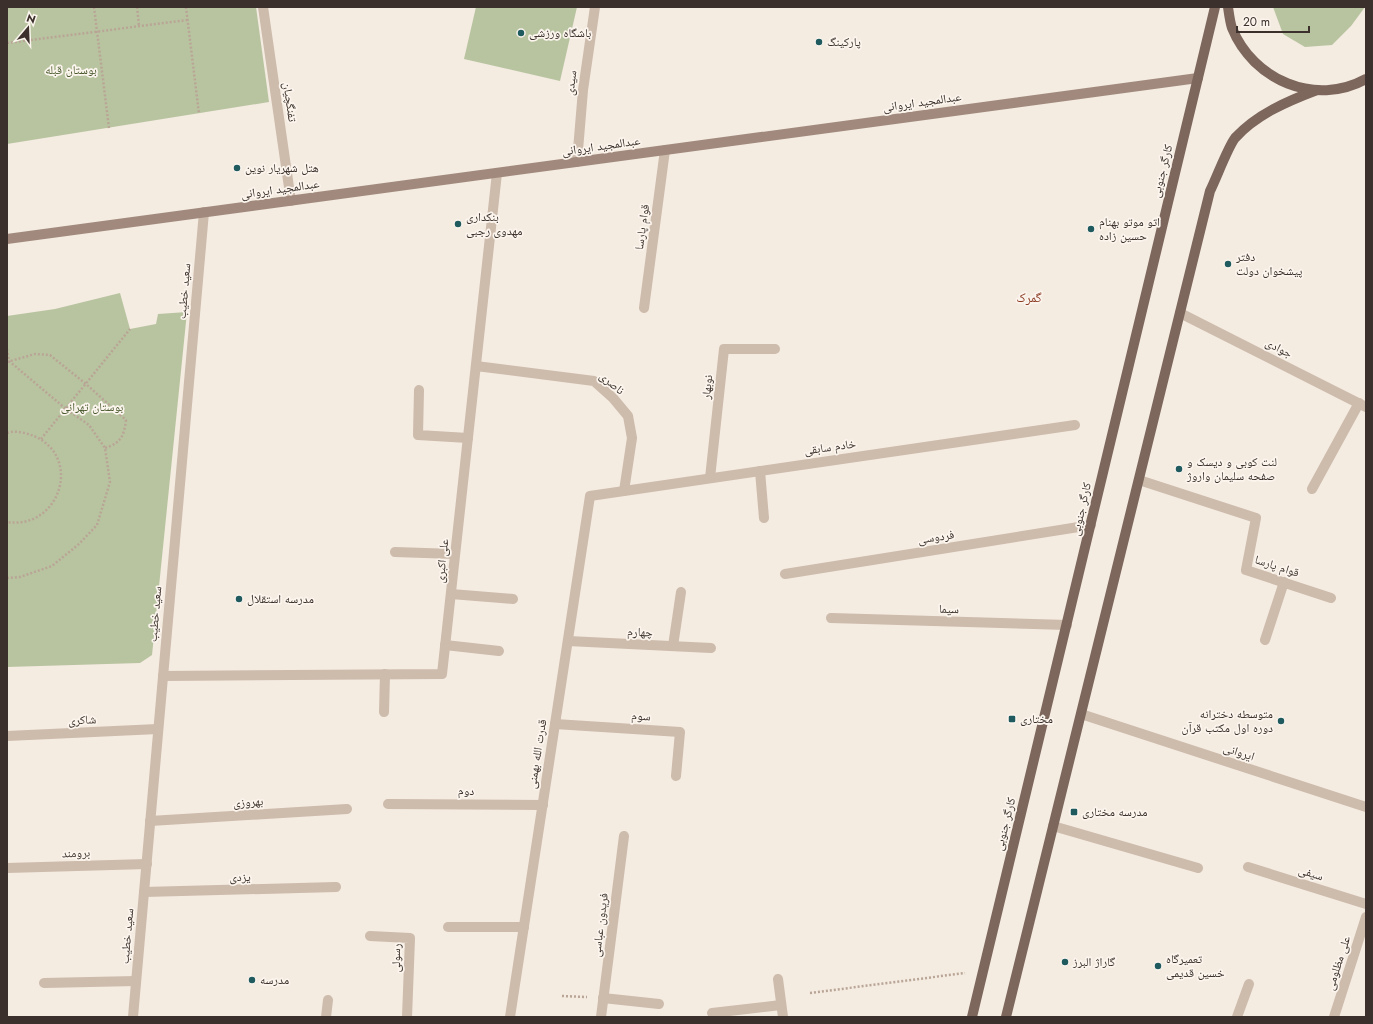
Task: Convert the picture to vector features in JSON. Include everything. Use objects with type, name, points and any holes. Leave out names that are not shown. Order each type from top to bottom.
[{"type":"main road","name":"کارگر جنوبی","points":[[972,1017],[1215,7]]},
{"type":"main road","points":[[1228,7],[1240,45],[1254,62],[1281,82],[1299,88],[1336,90],[1357,84],[1366,79]]},
{"type":"main road","name":"عبدالمجید ایروانی","points":[[7,239],[1198,78]]},
{"type":"main road","points":[[1006,1017],[1210,191],[1234,139],[1253,123],[1282,104],[1317,90]]},
{"type":"street","name":"تفنگچیان","points":[[263,7],[291,201]]},
{"type":"street","name":"سیدی","points":[[577,162],[583,90],[595,7]]},
{"type":"street","name":"قوام پارسا","points":[[644,308],[666,150]]},
{"type":"street","name":"علی اکبری","points":[[163,676],[442,674],[497,173]]},
{"type":"street","name":"سعید خطیب","points":[[133,1017],[204,212]]},
{"type":"street","name":"جوادی","points":[[1180,313],[1362,405]]},
{"type":"street","name":"نوبهار","points":[[710,478],[724,349],[775,348]]},
{"type":"street","name":"ناصری","points":[[476,366],[594,381],[613,398],[628,416],[632,438],[624,491]]},
{"type":"street","points":[[419,390],[418,435],[468,438]]},
{"type":"street","points":[[1312,489],[1362,405]]},
{"type":"street","name":"خادم سابقی","points":[[590,496],[1075,425]]},
{"type":"street","points":[[760,471],[764,518]]},
{"type":"street","name":"قوام پارسا","points":[[1139,480],[1256,518],[1246,570],[1331,598]]},
{"type":"street","name":"قدرت الله بهمنی","points":[[510,1017],[590,496]]},
{"type":"street","name":"فردوسی","points":[[785,574],[1091,525]]},
{"type":"street","points":[[395,552],[455,554]]},
{"type":"street","points":[[1265,640],[1284,582]]},
{"type":"street","points":[[673,646],[681,592]]},
{"type":"street","points":[[451,594],[513,599]]},
{"type":"street","name":"سیما","points":[[831,618],[1067,625]]},
{"type":"street","name":"چهارم","points":[[568,641],[711,648]]},
{"type":"street","points":[[445,644],[499,651]]},
{"type":"street","points":[[384,712],[385,674]]},
{"type":"street","name":"ایروانی","points":[[1081,714],[1366,807]]},
{"type":"street","name":"سوم","points":[[555,724],[680,732],[676,776]]},
{"type":"street","name":"شاکری","points":[[7,736],[158,729]]},
{"type":"street","name":"دوم","points":[[388,804],[543,804]]},
{"type":"street","name":"بهروزی","points":[[150,821],[346,809]]},
{"type":"street","points":[[1053,826],[1198,868]]},
{"type":"street","name":"فریدون عباسی","points":[[601,1017],[624,836]]},
{"type":"street","name":"برومند","points":[[7,868],[147,864]]},
{"type":"street","name":"سیفی","points":[[1248,867],[1366,904]]},
{"type":"street","name":"یزدی","points":[[144,892],[336,887]]},
{"type":"street","name":"علی مظلومی","points":[[1334,1017],[1364,931],[1366,918]]},
{"type":"street","points":[[448,927],[524,927]]},
{"type":"street","name":"رسولی","points":[[370,936],[410,938],[407,1017]]},
{"type":"street","points":[[778,980],[783,1017]]},
{"type":"street","points":[[44,983],[136,981]]},
{"type":"street","points":[[1237,1017],[1249,984]]},
{"type":"street","points":[[603,998],[658,1004]]},
{"type":"street","points":[[326,1017],[328,1000]]},
{"type":"street","points":[[712,1013],[781,1005]]},
{"type":"path","points":[[94,7],[109,128]]},
{"type":"path","points":[[137,7],[138,26]]},
{"type":"path","points":[[186,7],[199,114]]},
{"type":"path","points":[[7,43],[188,20]]},
{"type":"path","points":[[41,439],[130,330]]},
{"type":"path","points":[[7,349],[8,361],[89,425],[106,448],[110,482],[97,525],[79,544],[52,566],[20,577],[7,578]]},
{"type":"path","points":[[8,361],[35,354],[50,355],[86,384],[126,420],[124,434],[114,445],[106,448]]},
{"type":"path","points":[[7,433],[26,433],[41,439],[53,450],[60,464],[62,479],[58,495],[50,508],[38,517],[23,522],[7,522]]},
{"type":"path","points":[[810,993],[984,970]]},
{"type":"path","points":[[562,996],[603,998]]},
{"type":"green space","name":"بوستان قبله","points":[[7,7],[256,7],[269,102],[7,144]]},
{"type":"green space","name":"باشگاه ورزشی","points":[[476,7],[577,7],[560,81],[464,59]]},
{"type":"green space","points":[[1273,7],[1365,7],[1351,26],[1332,45],[1305,47],[1283,34]]},
{"type":"green space","name":"بوستان تهرانی","points":[[120,293],[130,329],[156,324],[158,314],[187,312],[152,655],[140,663],[7,667],[7,316],[55,309]]},
{"type":"place","name":"باشگاه ورزشی","points":[[521,33]]},
{"type":"place","name":"پارکینگ","points":[[819,42]]},
{"type":"place","name":"هتل شهریار نوین","points":[[237,168]]},
{"type":"place","name":"بنکداری مهدوی رجبی","points":[[458,224]]},
{"type":"place","name":"اتو موتو بهنام حسین زاده","points":[[1091,229]]},
{"type":"place","name":"دفتر پیشخوان دولت","points":[[1228,264]]},
{"type":"place","name":"لنت کوبی و دیسک و صفحه سلیمان واروژ","points":[[1179,469]]},
{"type":"place","name":"مدرسه استقلال","points":[[239,599]]},
{"type":"place","name":"مختاری","points":[[1012,719]]},
{"type":"place","name":"متوسطه دخترانه دوره اول مکتب قرآن","points":[[1281,721]]},
{"type":"place","name":"مدرسه مختاری","points":[[1074,812]]},
{"type":"place","name":"گاراژ البرز","points":[[1065,962]]},
{"type":"place","name":"تعمیرگاه خسین قدیمی","points":[[1158,966]]},
{"type":"place","name":"مدرسه","points":[[252,980]]},
{"type":"district","name":"گمرک","points":[[1029,297]]}]
